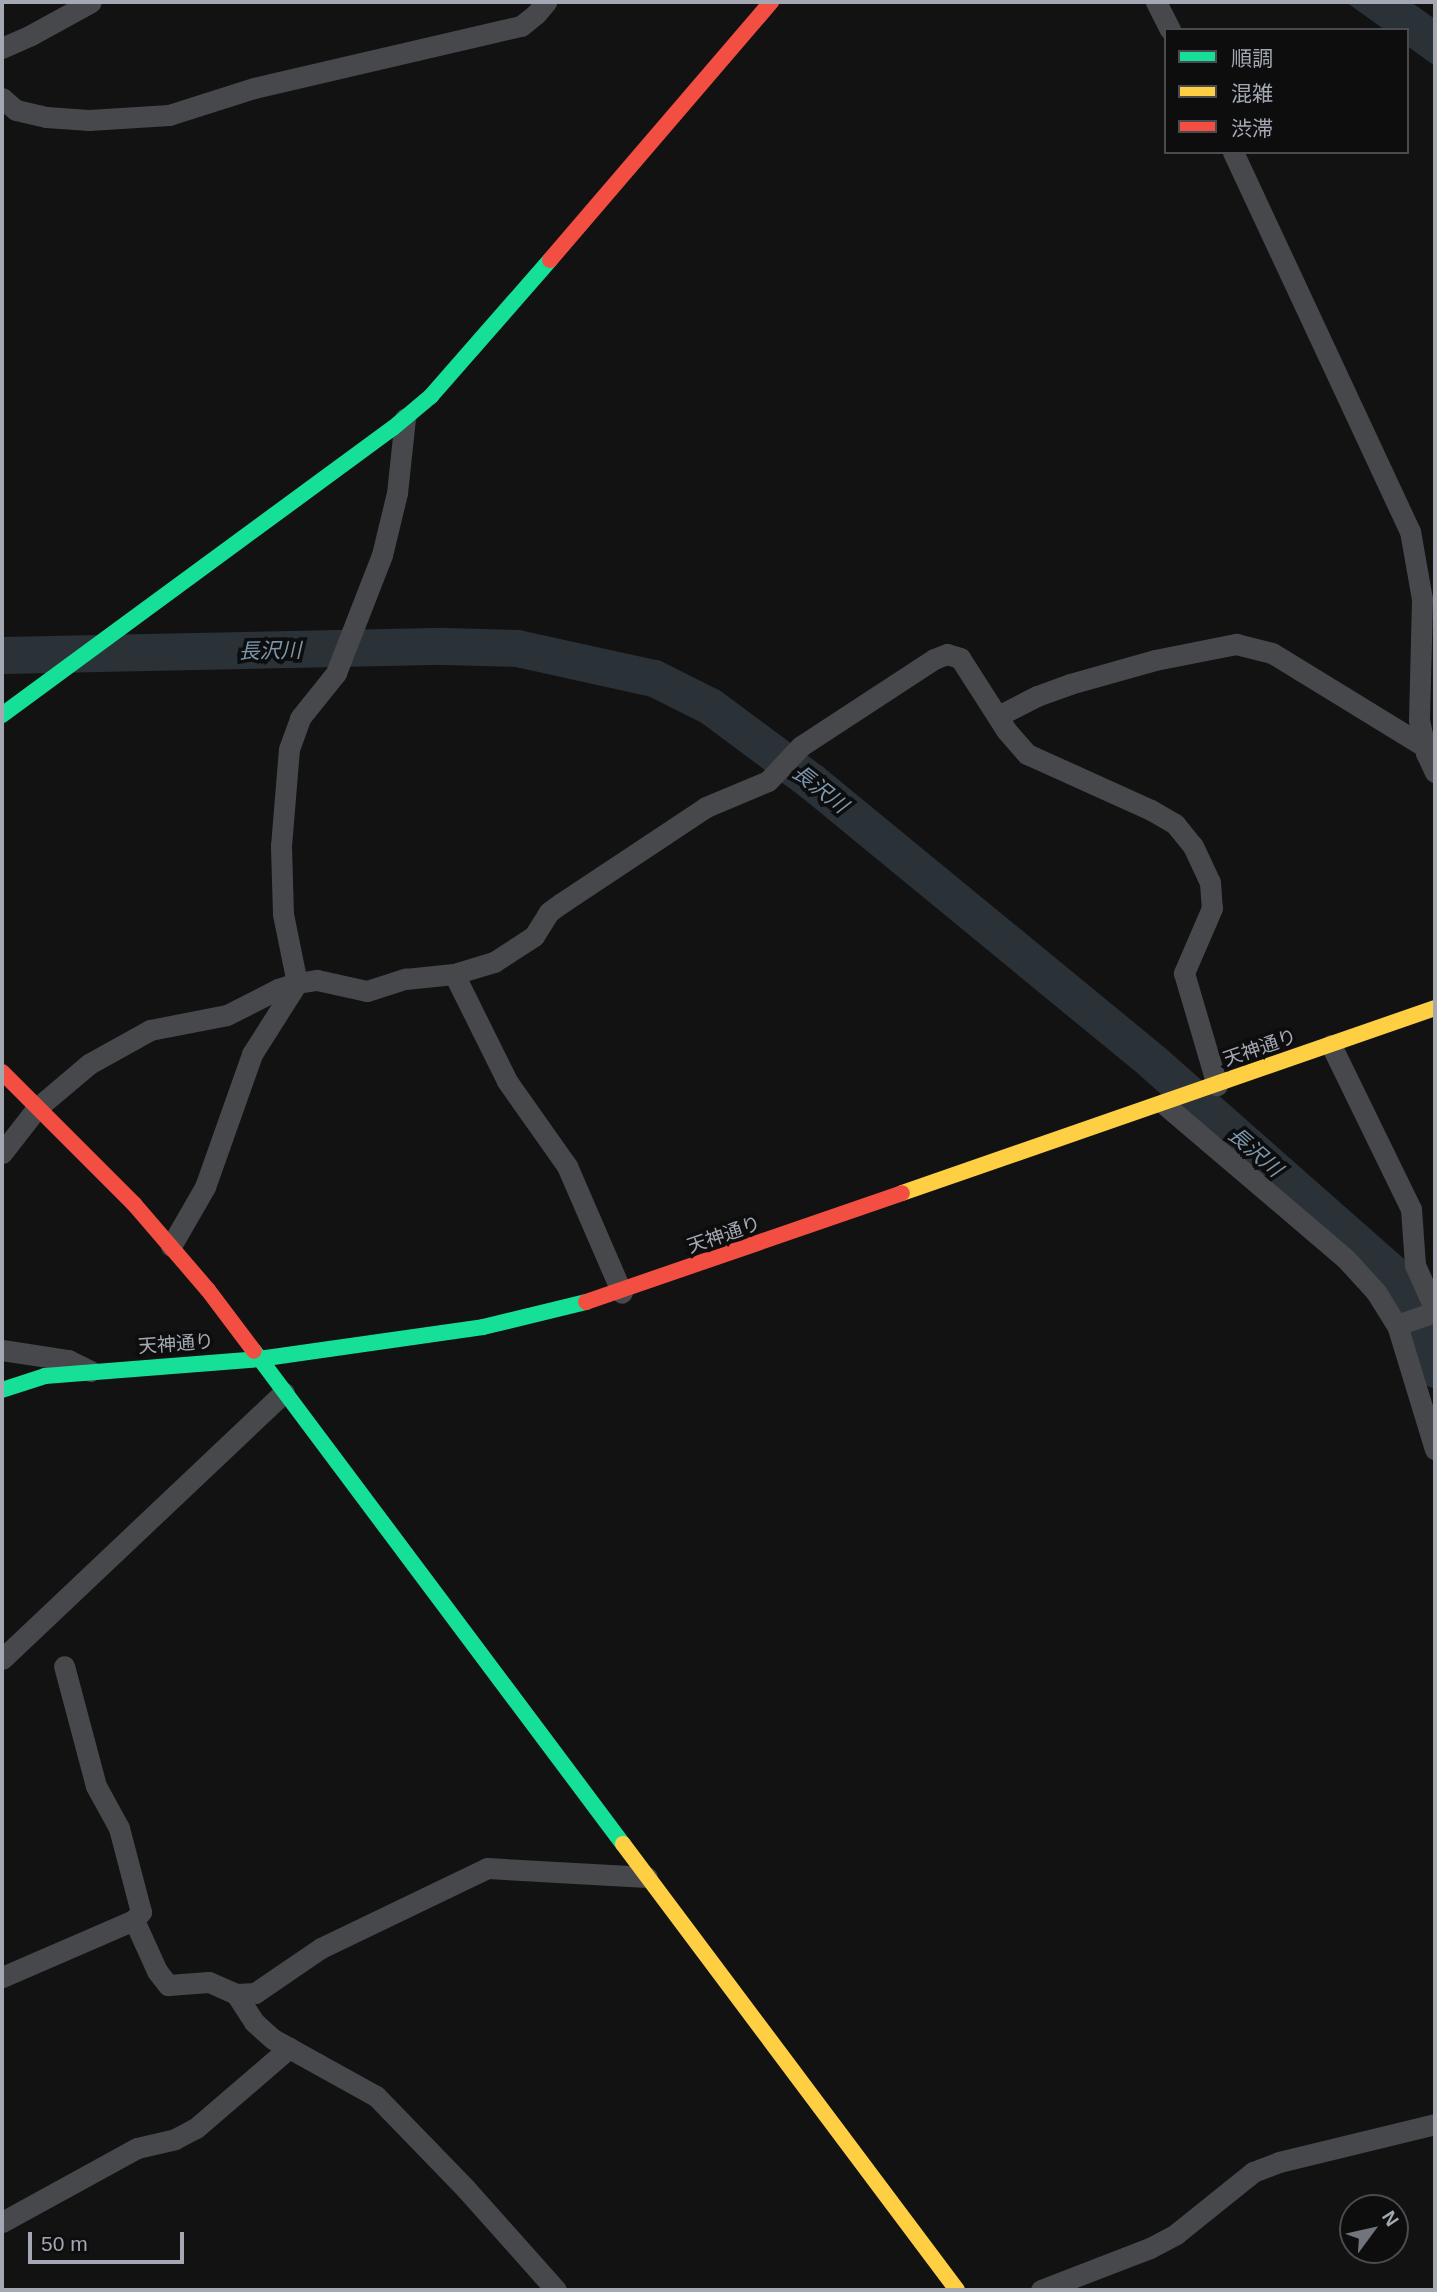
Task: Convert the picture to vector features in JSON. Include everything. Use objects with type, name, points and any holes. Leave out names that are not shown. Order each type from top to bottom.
[{"type":"street","points":[[2,48],[91,2]]},
{"type":"street","points":[[2,98],[16,110],[46,117],[89,120],[169,115],[254,88],[521,26],[536,14],[545,2]]},
{"type":"street","points":[[2,715],[405,418],[472,352],[771,2]]},
{"type":"street","points":[[1156,2],[1169,28]]},
{"type":"street","points":[[1234,154],[1410,531],[1429,595],[1419,720],[1424,746],[1435,772]]},
{"type":"street","points":[[171,1247],[205,1187],[252,1054],[298,984],[283,900],[281,846],[289,749],[300,718],[339,665],[382,555],[394,506],[405,418]]},
{"type":"street","points":[[998,716],[1037,696],[1070,684],[1155,660],[1236,644],[1272,653],[1349,697],[1424,746]]},
{"type":"street","points":[[2,1153],[37,1108],[89,1064],[150,1030],[227,1015],[278,989],[298,984],[317,981],[367,991],[405,979],[454,974],[494,962],[534,936],[549,912],[560,904],[706,807],[768,781],[801,746],[934,659],[947,654],[960,657],[998,716],[1027,754],[1151,810],[1175,824],[1193,846],[1210,883],[1212,908],[1184,973],[1212,1086]]},
{"type":"street","points":[[454,974],[506,1081],[567,1166],[622,1293]]},
{"type":"street","name":"天神通り","points":[[2,1391],[44,1376],[259,1359],[483,1327],[622,1293],[1435,1009]]},
{"type":"street","points":[[1331,1045],[1411,1209],[1415,1265],[1435,1312],[1398,1325]]},
{"type":"street","points":[[2,1072],[134,1204],[208,1290],[957,2290]]},
{"type":"street","points":[[1164,1103],[1346,1259],[1376,1292],[1398,1325],[1435,1449]]},
{"type":"street","points":[[2,1350],[68,1360],[91,1371]]},
{"type":"street","points":[[2,1659],[284,1392]]},
{"type":"street","points":[[2,1977],[134,1920],[141,1912],[134,1875],[119,1828],[96,1786],[64,1666]]},
{"type":"street","points":[[134,1920],[157,1971],[168,1985],[209,1982],[236,1994],[255,1993],[321,1948],[487,1868],[647,1877]]},
{"type":"street","points":[[236,1994],[254,2022],[289,2048],[376,2096],[466,2189],[556,2290]]},
{"type":"street","points":[[2,2221],[137,2148],[175,2139],[196,2128],[289,2048]]},
{"type":"street","points":[[1041,2290],[1150,2248],[1176,2234],[1253,2172],[1435,2124]]},
{"type":"shaded area","points":[[1346,2],[1411,2],[1435,19],[1435,66],[1409,47],[1409,28],[1382,28]]},
{"type":"waterway","name":"長沢川","points":[[2,655],[444,646],[517,648],[654,678],[710,706],[811,781],[1154,1063],[1401,1281],[1428,1342],[1435,1369]]},
{"type":"traffic: fast","points":[[2,715],[393,428],[431,396],[550,260]]},
{"type":"traffic: fast","points":[[2,1390],[45,1376],[259,1359],[483,1327],[586,1302]]},
{"type":"traffic: fast","points":[[254,1351],[623,1844]]},
{"type":"traffic: slow","points":[[902,1193],[1435,1008]]},
{"type":"traffic: slow","points":[[623,1844],[957,2290]]},
{"type":"traffic: jam","points":[[550,260],[771,2]]},
{"type":"traffic: jam","points":[[2,1072],[134,1204],[208,1290],[254,1351]]},
{"type":"traffic: jam","points":[[586,1302],[902,1193]]}]
